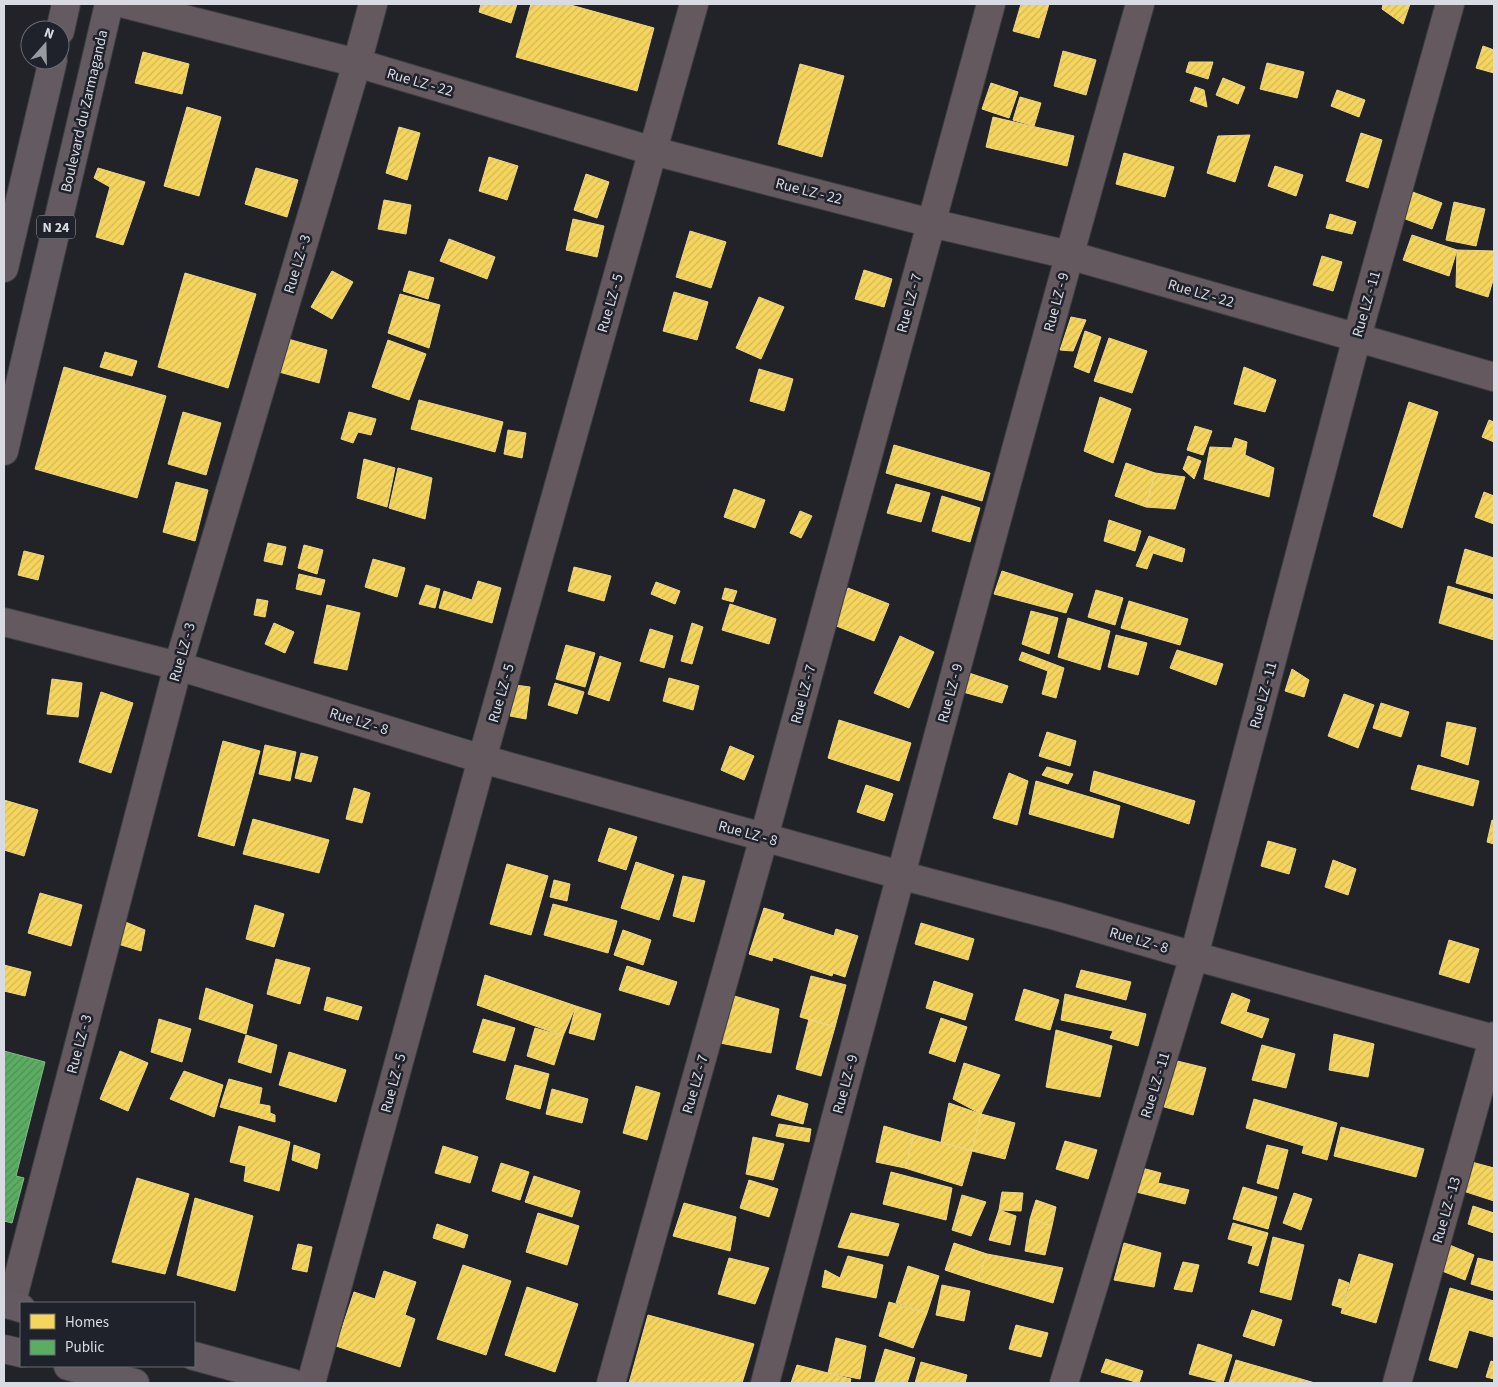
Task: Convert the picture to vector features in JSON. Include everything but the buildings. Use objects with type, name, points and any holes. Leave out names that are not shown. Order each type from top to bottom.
[{"type":"main road","points":[[62,20],[66,4]]},
{"type":"main road","name":"Boulevard du Zarmaganda","points":[[4,451],[109,4]]},
{"type":"main road","name":"N 24","points":[[4,268],[12,193],[50,70]]},
{"type":"main road","points":[[4,1349],[20,1354]]},
{"type":"main road","points":[[195,1356],[292,1383]]},
{"type":"main road","points":[[72,1367],[135,1383]]},
{"type":"street","name":"Rue LZ - 22","points":[[125,4],[357,63],[653,151],[931,223],[1069,255],[1494,377]]},
{"type":"street","name":"Rue LZ - 3","points":[[12,1306],[178,666],[373,4]]},
{"type":"street","name":"Rue LZ - 5","points":[[311,1383],[482,759],[694,4]]},
{"type":"street","name":"Rue LZ - 7","points":[[611,1383],[764,837],[991,4]]},
{"type":"street","name":"Rue LZ - 9","points":[[765,1383],[900,875],[1069,255],[1140,4]]},
{"type":"street","name":"Rue LZ - 11","points":[[1064,1383],[1194,956],[1357,337],[1450,4]]},
{"type":"street","name":"Rue LZ - 8","points":[[4,622],[178,666],[482,759],[1494,1038]]},
{"type":"street","name":"Rue LZ - 13","points":[[1397,1383],[1494,1038]]}]
